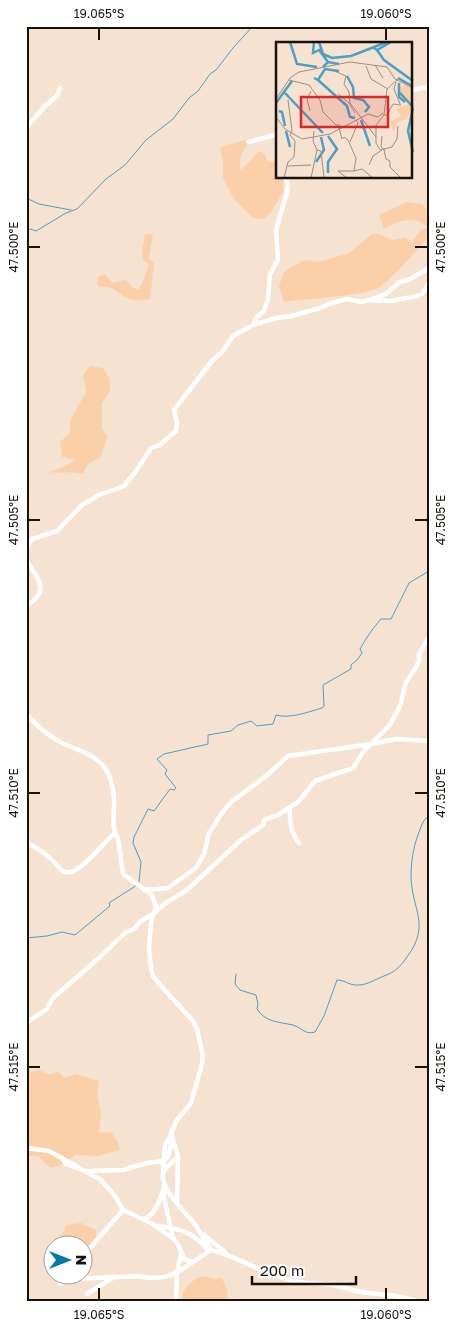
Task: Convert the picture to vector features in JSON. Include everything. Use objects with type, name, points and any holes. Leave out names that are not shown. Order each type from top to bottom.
[{"type":"street","points":[[412,90],[429,87]]},
{"type":"street","points":[[26,128],[44,106],[57,96],[60,88]]},
{"type":"street","points":[[249,142],[276,135]]},
{"type":"street","points":[[253,325],[256,318],[264,311],[268,299],[270,274],[278,260],[276,230],[288,185],[286,179]]},
{"type":"street","points":[[26,550],[32,540],[57,531],[82,506],[99,495],[124,486],[151,448],[160,445],[176,431],[177,422],[174,410],[233,336],[253,325],[276,318],[292,316],[346,299],[362,302],[386,294],[400,282],[410,279],[429,268]]},
{"type":"street","points":[[368,300],[391,301],[417,296],[422,294],[429,283]]},
{"type":"street","points":[[26,558],[41,585],[33,602],[26,606]]},
{"type":"street","points":[[26,1023],[47,1009],[53,998],[126,932],[134,929],[141,921],[155,913],[164,904],[187,890],[241,840],[262,825],[264,820],[290,808],[301,799],[315,781],[353,768],[364,751],[390,724],[400,706],[406,682],[416,668],[420,654],[429,638]]},
{"type":"street","points":[[26,714],[52,736],[95,758],[106,769],[113,796],[113,820],[115,833],[118,838],[123,874],[152,895],[156,906],[151,923],[149,948],[151,969],[157,981],[193,1021],[197,1029],[203,1056],[191,1103],[177,1120],[172,1137],[166,1145],[163,1171],[170,1228],[184,1259],[191,1261]]},
{"type":"street","points":[[144,890],[168,888],[196,868],[204,854],[209,833],[231,802],[266,776],[288,756],[396,739],[427,741]]},
{"type":"street","points":[[290,808],[291,827],[299,843]]},
{"type":"street","points":[[26,842],[51,858],[62,871],[72,873],[87,862],[115,833]]},
{"type":"street","points":[[172,1137],[178,1156],[176,1194],[178,1205]]},
{"type":"street","points":[[26,1148],[41,1149],[85,1170],[101,1180],[115,1196],[122,1210],[157,1226],[174,1239]]},
{"type":"street","points":[[163,1171],[178,1156]]},
{"type":"street","points":[[85,1170],[123,1170],[146,1163],[164,1161]]},
{"type":"street","points":[[164,1187],[199,1231],[210,1250]]},
{"type":"street","points":[[143,1219],[149,1218],[153,1213],[164,1187]]},
{"type":"street","points":[[92,1245],[122,1210]]},
{"type":"street","points":[[157,1226],[182,1230],[198,1238],[210,1250],[280,1278],[308,1284],[330,1285],[362,1292],[397,1295],[419,1302]]},
{"type":"street","points":[[199,1231],[228,1256]]},
{"type":"street","points":[[92,1278],[168,1277],[177,1274],[191,1261],[210,1250]]},
{"type":"street","points":[[176,1302],[177,1274],[182,1254]]},
{"type":"street","points":[[87,1294],[114,1277]]},
{"type":"shaded area","points":[[244,140],[247,144],[240,160],[241,170],[259,151],[264,153],[268,162],[276,162],[276,179],[283,179],[283,192],[270,214],[263,219],[253,218],[234,199],[223,178],[220,148]]},
{"type":"shaded area","points":[[407,202],[422,204],[429,212],[429,236],[380,287],[362,293],[284,302],[279,287],[283,273],[305,260],[319,262],[349,253],[372,234],[379,234],[392,240],[406,238],[411,243],[421,230],[428,228],[418,221],[406,220],[384,229],[379,215]]},
{"type":"shaded area","points":[[145,234],[153,234],[149,258],[154,263],[150,299],[132,300],[109,287],[100,287],[97,284],[98,277],[105,274],[112,283],[126,280],[132,287],[138,290],[149,264],[143,260],[142,252]]},
{"type":"shaded area","points":[[90,366],[103,368],[109,378],[110,391],[102,403],[102,428],[108,436],[100,458],[88,464],[83,474],[48,472],[59,469],[76,460],[62,457],[60,442],[70,432],[70,421],[86,392],[83,375]]},
{"type":"shaded area","points":[[39,1070],[50,1075],[57,1071],[65,1078],[75,1074],[99,1081],[97,1093],[101,1114],[99,1133],[111,1132],[118,1142],[120,1150],[97,1156],[76,1155],[60,1165],[50,1168],[38,1156],[26,1156],[26,1073]]},
{"type":"shaded area","points":[[81,1223],[96,1230],[96,1237],[92,1242],[92,1236],[61,1236],[66,1225]]},
{"type":"shaded area","points":[[202,1276],[214,1279],[222,1278],[227,1290],[228,1302],[182,1302],[185,1289],[194,1280]]},
{"type":"waterway","points":[[26,231],[30,229],[36,231],[66,213],[77,209],[106,179],[125,165],[146,140],[173,119],[189,98],[198,91],[210,74],[216,70],[253,26]]},
{"type":"waterway","points":[[26,198],[39,204],[71,210]]},
{"type":"waterway","points":[[139,882],[141,862],[133,843],[134,837],[148,809],[154,811],[170,789],[174,790],[176,788],[165,774],[167,770],[157,759],[164,754],[208,744],[208,735],[231,731],[238,725],[251,721],[257,726],[273,724],[276,715],[293,716],[322,708],[324,706],[323,685],[351,669],[351,665],[362,653],[360,649],[375,626],[381,619],[391,619],[409,583],[429,571]]},
{"type":"waterway","points":[[236,974],[235,984],[240,990],[256,995],[257,1009],[264,1017],[293,1025],[312,1033],[315,1032],[324,1016],[337,980],[353,985],[362,985],[397,969],[407,957],[418,936],[419,926],[412,889],[411,866],[416,840],[422,824],[429,815]]},
{"type":"waterway","points":[[26,938],[62,932],[75,935],[110,906],[109,903],[137,885]]}]
